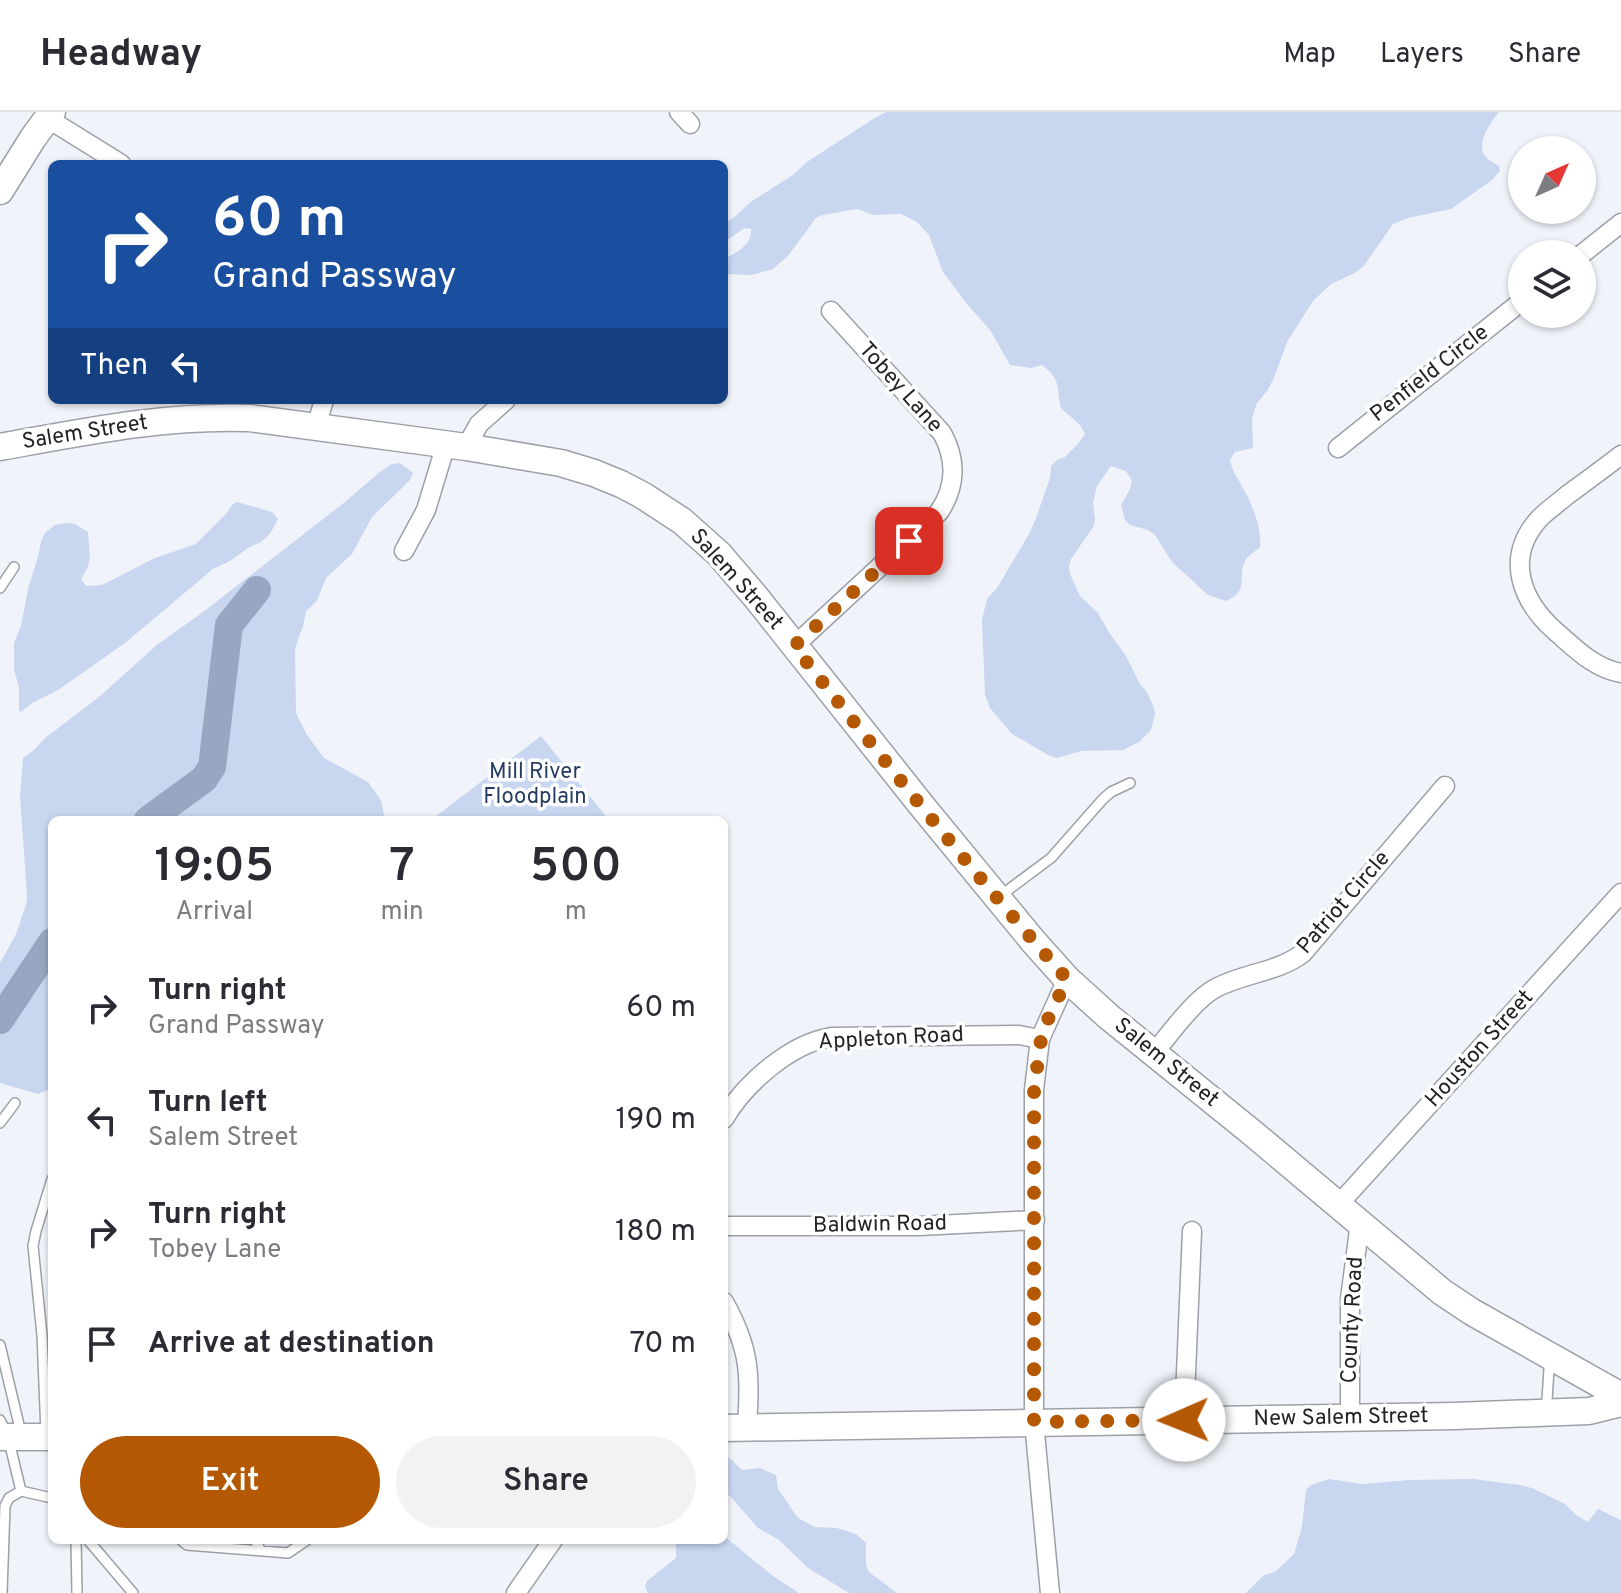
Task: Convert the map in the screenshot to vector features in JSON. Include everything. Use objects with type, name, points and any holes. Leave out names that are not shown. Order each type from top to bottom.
[{"type":"main road","points":[[0,191],[50,115]]},
{"type":"main road","name":"Salem Street","points":[[0,447],[132,424],[249,418],[537,458],[586,470],[621,484],[665,509],[719,554],[755,596],[1067,979],[1153,1054],[1453,1300],[1621,1396]]},
{"type":"main road","points":[[1570,1367],[1586,1385],[1589,1411]]},
{"type":"main road","name":"New Salem Street","points":[[735,1428],[1455,1416],[1589,1411],[1621,1403]]},
{"type":"street","points":[[50,115],[115,160]]},
{"type":"street","points":[[1596,243],[1621,223]]},
{"type":"street","name":"Tobey Lane","points":[[794,646],[939,512],[949,494],[953,473],[951,452],[942,433],[831,311]]},
{"type":"street","name":"Penfield Circle","points":[[1338,448],[1508,312]]},
{"type":"street","points":[[316,427],[323,404]]},
{"type":"street","points":[[404,551],[456,445],[502,404]]},
{"type":"street","points":[[1621,455],[1537,521],[1525,541],[1521,565],[1524,588],[1539,616],[1592,662],[1621,673]]},
{"type":"street","name":"Patriot Circle","points":[[1153,1054],[1208,993],[1286,963],[1303,953],[1445,786]]},
{"type":"street","name":"Houston Street","points":[[1339,1204],[1620,896]]},
{"type":"street","points":[[1050,1593],[1034,1422],[1034,1090],[1040,1039],[1067,979]]},
{"type":"street","name":"Appleton Road","points":[[728,1113],[738,1098],[766,1072],[788,1054],[816,1040],[831,1037],[1019,1035],[1040,1039]]},
{"type":"street","name":"Baldwin Road","points":[[728,1226],[919,1226],[1035,1220]]},
{"type":"street","name":"County Road","points":[[1350,1417],[1350,1299],[1360,1222]]},
{"type":"street","points":[[1184,1420],[1192,1231]]},
{"type":"street","points":[[728,1310],[741,1336],[749,1375],[735,1428]]},
{"type":"street","points":[[516,1593],[550,1544]]},
{"type":"lane","points":[[0,588],[14,567]]},
{"type":"lane","points":[[998,898],[1051,858],[1111,792],[1130,783]]},
{"type":"lane","points":[[0,1123],[15,1103]]},
{"type":"lane","points":[[21,1491],[21,1434],[42,1335],[33,1246],[48,1192]]},
{"type":"lane","points":[[0,1345],[21,1434]]},
{"type":"lane","points":[[1547,1400],[1549,1369],[1570,1367]]},
{"type":"lane","points":[[2,1593],[5,1506],[9,1498],[21,1491],[48,1497]]},
{"type":"lane","points":[[76,1544],[77,1593]]},
{"type":"lane","points":[[91,1544],[133,1593]]},
{"type":"lane","points":[[186,1544],[288,1553],[301,1544]]},
{"type":"lane","points":[[257,1544],[261,1551]]},
{"type":"green space","points":[[886,112],[1499,112],[1488,128],[1482,148],[1489,160],[1499,166],[1500,171],[1492,180],[1451,209],[1393,224],[1363,267],[1331,284],[1313,301],[1287,342],[1274,378],[1257,403],[1252,419],[1253,448],[1235,452],[1230,460],[1254,510],[1260,541],[1260,548],[1245,561],[1238,593],[1226,601],[1208,595],[1172,562],[1155,535],[1125,520],[1121,505],[1132,481],[1126,471],[1111,466],[1097,486],[1093,527],[1071,559],[1069,567],[1080,596],[1098,613],[1154,708],[1151,730],[1139,742],[1123,750],[1081,751],[1057,758],[1050,756],[1012,734],[990,708],[985,695],[982,620],[987,599],[997,588],[1029,534],[1050,478],[1051,466],[1065,457],[1085,434],[1080,425],[1061,408],[1053,375],[1042,365],[1031,368],[1010,365],[990,330],[943,272],[929,235],[917,222],[901,214],[873,215],[857,209],[822,215],[816,218],[788,256],[773,269],[751,275],[728,274],[728,257],[746,244],[751,229],[745,228],[728,239],[728,222],[807,162]]},
{"type":"green space","points":[[400,463],[413,473],[410,480],[372,517],[352,554],[326,578],[317,601],[306,611],[295,650],[296,713],[307,735],[324,758],[368,782],[381,800],[384,816],[48,816],[48,1090],[38,1094],[0,1083],[0,963],[16,934],[27,896],[20,796],[23,758],[99,697],[158,644],[392,464]]},
{"type":"green space","points":[[237,502],[272,512],[278,519],[270,534],[213,569],[125,643],[58,690],[19,711],[14,643],[45,533],[55,525],[66,523],[75,524],[88,532],[89,561],[81,579],[86,586],[102,585],[155,558],[196,544]]},
{"type":"green space","name":"Mill River Floodplain","points":[[541,736],[606,816],[436,816]]},
{"type":"green space","points":[[728,1458],[742,1470],[760,1468],[776,1475],[778,1489],[798,1518],[815,1527],[837,1528],[856,1534],[866,1543],[869,1572],[897,1593],[849,1593],[808,1568],[779,1540],[758,1528],[728,1495]]},
{"type":"green space","points":[[1329,1479],[1363,1484],[1473,1479],[1532,1488],[1565,1504],[1588,1522],[1598,1509],[1621,1520],[1621,1593],[1246,1593],[1264,1575],[1275,1572],[1294,1554],[1302,1527],[1306,1490]]},
{"type":"green space","points":[[728,1539],[799,1593],[648,1593],[645,1586],[647,1581],[676,1558],[676,1544],[728,1544]]},
{"type":"waterway","points":[[153,816],[204,779],[212,767],[229,625],[257,590]]},
{"type":"waterway","points":[[0,1020],[48,948]]},
{"type":"route","points":[[909,541],[794,646],[922,806],[1067,979],[1042,1032],[1034,1090],[1034,1422],[1184,1420]]}]
